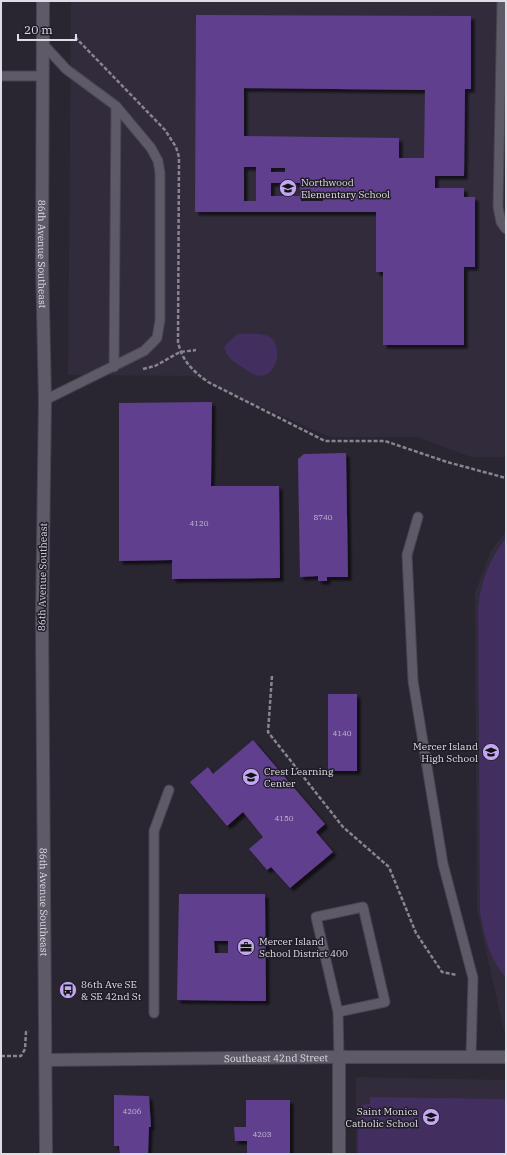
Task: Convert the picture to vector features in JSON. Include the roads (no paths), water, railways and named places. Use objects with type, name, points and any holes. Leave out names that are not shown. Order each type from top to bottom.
[{"type":"street","name":"86th Avenue Southeast","points":[[43,1],[44,76],[42,261],[45,400],[42,622],[46,1154]]},
{"type":"street","name":"Southeast 42nd Street","points":[[46,1060],[339,1057],[506,1058]]},
{"type":"street","points":[[339,1057],[339,1154]]},
{"type":"lane","points":[[502,1],[503,131],[498,207],[501,222],[506,229]]},
{"type":"lane","points":[[44,44],[66,68],[116,106],[151,148],[158,161],[160,173],[160,320],[157,338],[144,351],[45,400]]},
{"type":"lane","points":[[1,76],[44,76]]},
{"type":"lane","points":[[114,367],[116,106]]},
{"type":"lane","points":[[418,517],[407,555],[413,680],[442,864],[473,978],[471,1057]]},
{"type":"lane","points":[[154,1013],[154,831],[169,790]]},
{"type":"lane","points":[[338,1012],[385,1002],[364,907],[316,917],[338,1012],[339,1057]]},
{"type":"place","name":"Northwood Elementary School","points":[[288,188]]},
{"type":"place","name":"Mercer Island High School","points":[[491,752]]},
{"type":"place","name":"Crest Learning Center","points":[[251,777]]},
{"type":"place","name":"Mercer Island School District 400","points":[[246,947]]},
{"type":"place","name":"86th Ave SE & SE 42nd St","points":[[68,990]]},
{"type":"place","name":"Saint Monica Catholic School","points":[[431,1117]]}]
